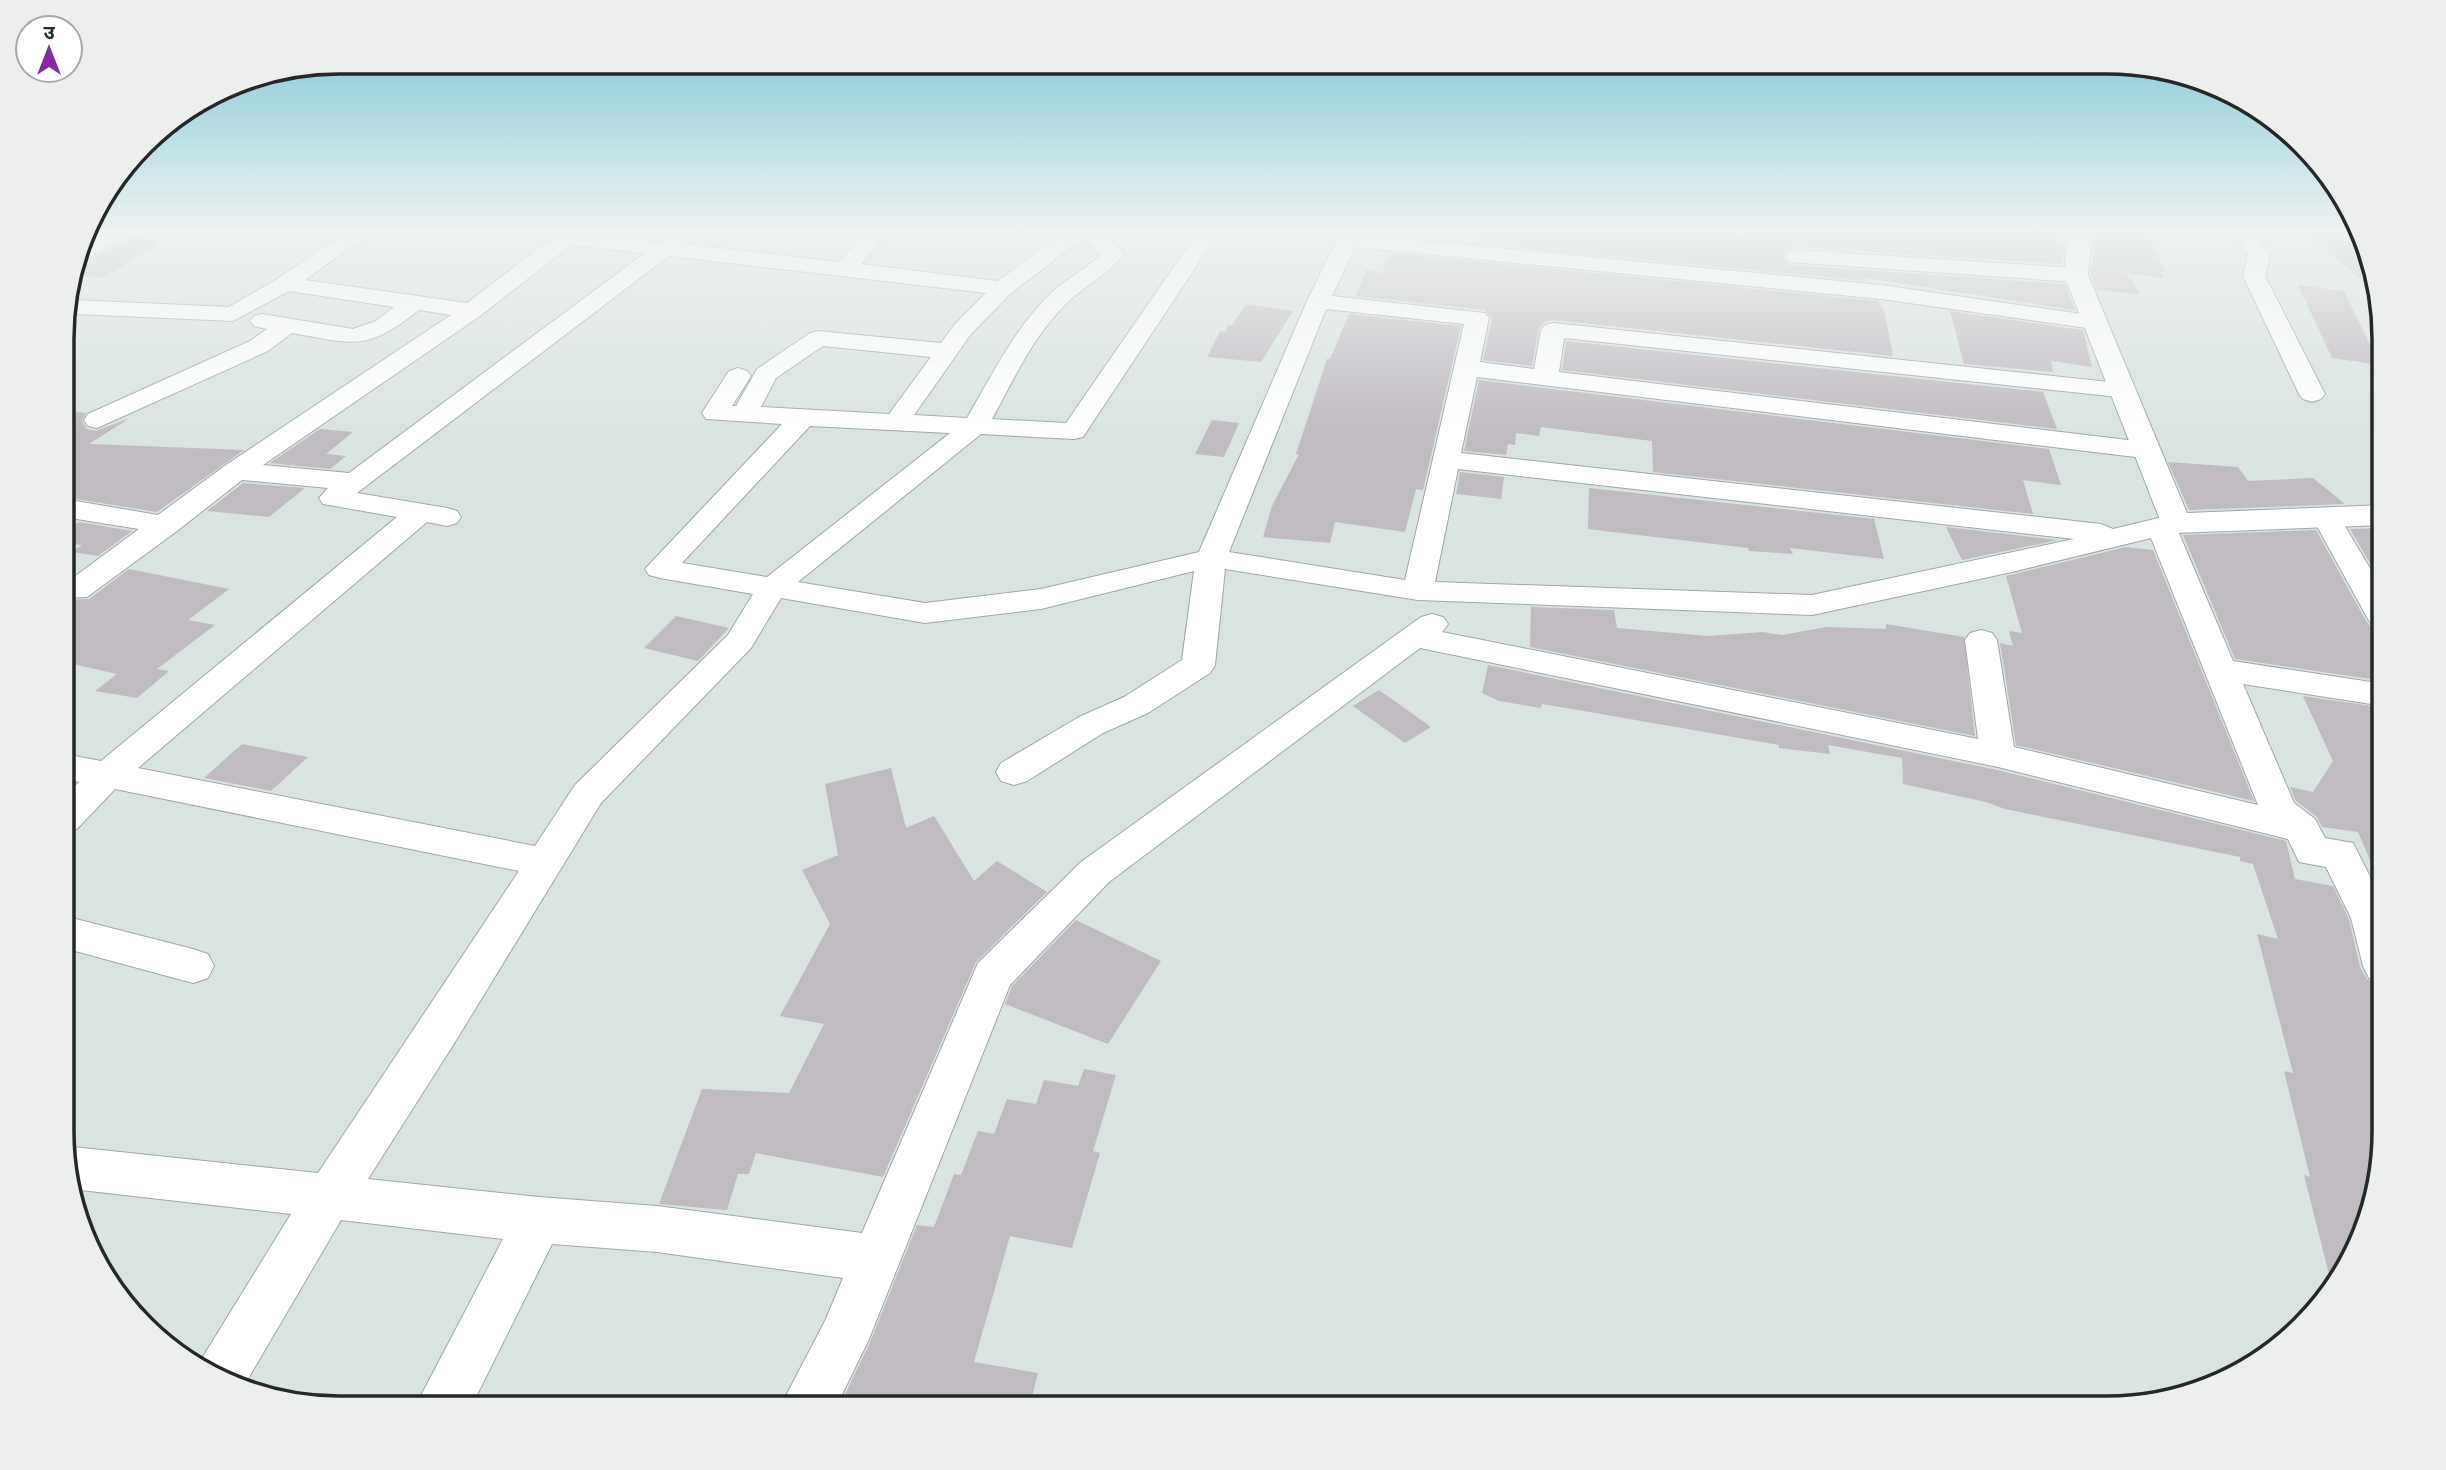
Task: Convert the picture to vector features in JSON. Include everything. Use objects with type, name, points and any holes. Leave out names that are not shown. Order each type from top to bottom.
[{"type":"street","points":[[233,314],[261,298]]},
{"type":"street","points":[[383,298],[472,311]]},
{"type":"street","points":[[74,590],[236,471],[489,298]]},
{"type":"street","points":[[74,809],[108,774],[434,515],[333,498],[601,298]]},
{"type":"street","points":[[896,422],[963,329],[994,298]]},
{"type":"street","points":[[223,1370],[329,1197],[440,1029],[587,794],[740,641],[771,589],[975,426],[1027,335],[1060,298]]},
{"type":"street","points":[[738,376],[715,413],[1074,431],[1164,298]]},
{"type":"street","points":[[1014,772],[1090,725],[1136,705],[1198,665],[1211,558],[1320,298]]},
{"type":"street","points":[[1921,298],[2094,322]]},
{"type":"street","points":[[2085,298],[2144,450],[2168,525],[2221,670],[2279,811],[2302,829],[2313,852],[2339,853],[2372,922]]},
{"type":"street","points":[[2265,298],[2312,394]]},
{"type":"street","points":[[1318,301],[1477,317],[1418,592]]},
{"type":"street","points":[[76,307],[233,314],[285,327],[355,337],[384,326],[415,302]]},
{"type":"street","points":[[97,420],[259,346],[285,327]]},
{"type":"street","points":[[1545,378],[1553,330],[2119,389]]},
{"type":"street","points":[[745,414],[766,374],[818,338],[947,351]]},
{"type":"street","points":[[1466,368],[2144,450]]},
{"type":"street","points":[[804,417],[660,569],[925,613],[1041,599],[1211,558],[1418,592],[1812,605],[2012,563],[2168,525],[2372,515]]},
{"type":"street","points":[[1447,460],[2123,535]]},
{"type":"street","points":[[236,471],[355,482]]},
{"type":"street","points":[[74,510],[167,524]]},
{"type":"street","points":[[2326,517],[2372,598]]},
{"type":"street","points":[[813,1396],[843,1339],[993,975],[1095,872],[1473,594]]},
{"type":"street","points":[[1415,637],[1998,755],[2302,829]]},
{"type":"street","points":[[1982,640],[1998,755]]},
{"type":"street","points":[[2221,670],[2372,693]]},
{"type":"street","points":[[74,768],[544,862]]},
{"type":"street","points":[[74,935],[193,966]]},
{"type":"street","points":[[76,1168],[540,1220],[657,1229],[875,1259]]},
{"type":"street","points":[[449,1396],[540,1220]]},
{"type":"building","points":[[1371,298],[1844,298],[1878,301],[1885,314],[1893,356],[1553,320],[1544,322],[1539,328],[1532,366],[1483,360],[1492,319],[1485,310]]},
{"type":"building","points":[[1994,298],[2070,298],[2075,310]]},
{"type":"building","points":[[2304,298],[2347,298],[2372,349],[2372,364],[2332,358]]},
{"type":"building","points":[[1246,304],[1293,311],[1261,362],[1207,357],[1220,331],[1225,332],[1228,325],[1231,326]]},
{"type":"building","points":[[1950,311],[2083,330],[2092,367],[2051,361],[2053,372],[1964,364]]},
{"type":"building","points":[[1349,314],[1461,326],[1423,490],[1416,489],[1405,532],[1335,522],[1330,543],[1263,537],[1272,506],[1299,454],[1296,454],[1327,359],[1330,359]]},
{"type":"building","points":[[1566,341],[2043,392],[2057,429],[1562,370]]},
{"type":"building","points":[[1479,380],[2049,449],[2061,485],[2023,480],[2033,514],[1653,472],[1652,441],[1541,427],[1539,436],[1516,433],[1515,445],[1508,444],[1506,455],[1464,451]]},
{"type":"building","points":[[74,411],[86,413],[82,421],[87,429],[96,431],[130,418],[89,444],[244,450],[157,512],[74,499]]},
{"type":"building","points":[[1212,420],[1239,423],[1224,457],[1195,454]]},
{"type":"building","points":[[320,429],[353,432],[326,454],[346,456],[330,469],[270,463]]},
{"type":"building","points":[[2168,462],[2238,467],[2248,481],[2313,478],[2345,504],[2189,510]]},
{"type":"building","points":[[1460,472],[1504,477],[1501,499],[1456,494]]},
{"type":"building","points":[[243,483],[305,488],[269,517],[207,511]]},
{"type":"building","points":[[1589,488],[1874,519],[1884,559],[1790,548],[1793,554],[1749,551],[1748,548],[1588,529]]},
{"type":"building","points":[[79,522],[132,531],[98,556],[74,552],[82,545],[74,544],[74,525]]},
{"type":"building","points":[[1946,527],[2058,540],[1962,560]]},
{"type":"building","points":[[2372,528],[2372,567],[2350,529]]},
{"type":"building","points":[[2316,530],[2372,629],[2372,679],[2235,659],[2183,535]]},
{"type":"building","points":[[2126,547],[2153,550],[2254,801],[2016,745],[2000,643],[2013,646],[2009,631],[2022,633],[2006,576]]},
{"type":"building","points":[[129,569],[229,589],[188,620],[215,625],[157,669],[169,671],[137,698],[95,691],[117,674],[74,664],[74,600],[89,599]]},
{"type":"building","points":[[1531,607],[1614,610],[1617,628],[1708,636],[1763,632],[1782,635],[1827,627],[1886,629],[1886,624],[1964,637],[1975,736],[1530,647]]},
{"type":"building","points":[[676,616],[729,628],[698,661],[644,648]]},
{"type":"building","points":[[1488,665],[1997,770],[2286,841],[2295,879],[2333,886],[2349,919],[2360,967],[2367,979],[2372,981],[2370,1166],[2358,1217],[2330,1276],[2304,1175],[2310,1177],[2284,1071],[2293,1073],[2257,934],[2278,939],[2253,864],[2240,861],[2240,857],[2005,809],[1986,802],[1903,784],[1902,758],[1828,745],[1830,754],[1779,748],[1779,745],[1584,711],[1499,701],[1482,693]]},
{"type":"building","points":[[1379,690],[1431,727],[1405,743],[1353,706]]},
{"type":"building","points":[[2303,696],[2372,706],[2372,865],[2358,832],[2322,827],[2317,817],[2296,801],[2290,787],[2313,792],[2333,761]]},
{"type":"building","points":[[242,744],[308,757],[271,791],[204,778]]},
{"type":"building","points":[[891,768],[906,828],[934,816],[974,881],[997,861],[1047,892],[976,962],[883,1177],[756,1153],[749,1174],[738,1174],[727,1210],[659,1204],[702,1089],[789,1093],[824,1024],[780,1016],[830,924],[802,870],[838,855],[825,784]]},
{"type":"building","points":[[1076,920],[1161,961],[1108,1044],[1005,1004],[1012,986]]},
{"type":"building","points":[[1084,1069],[1116,1075],[1093,1151],[1100,1153],[1072,1248],[1010,1236],[974,1362],[1038,1373],[1032,1396],[844,1396],[871,1340],[917,1225],[934,1227],[954,1174],[961,1175],[978,1131],[994,1134],[1007,1099],[1036,1104],[1044,1080],[1078,1086]]}]
